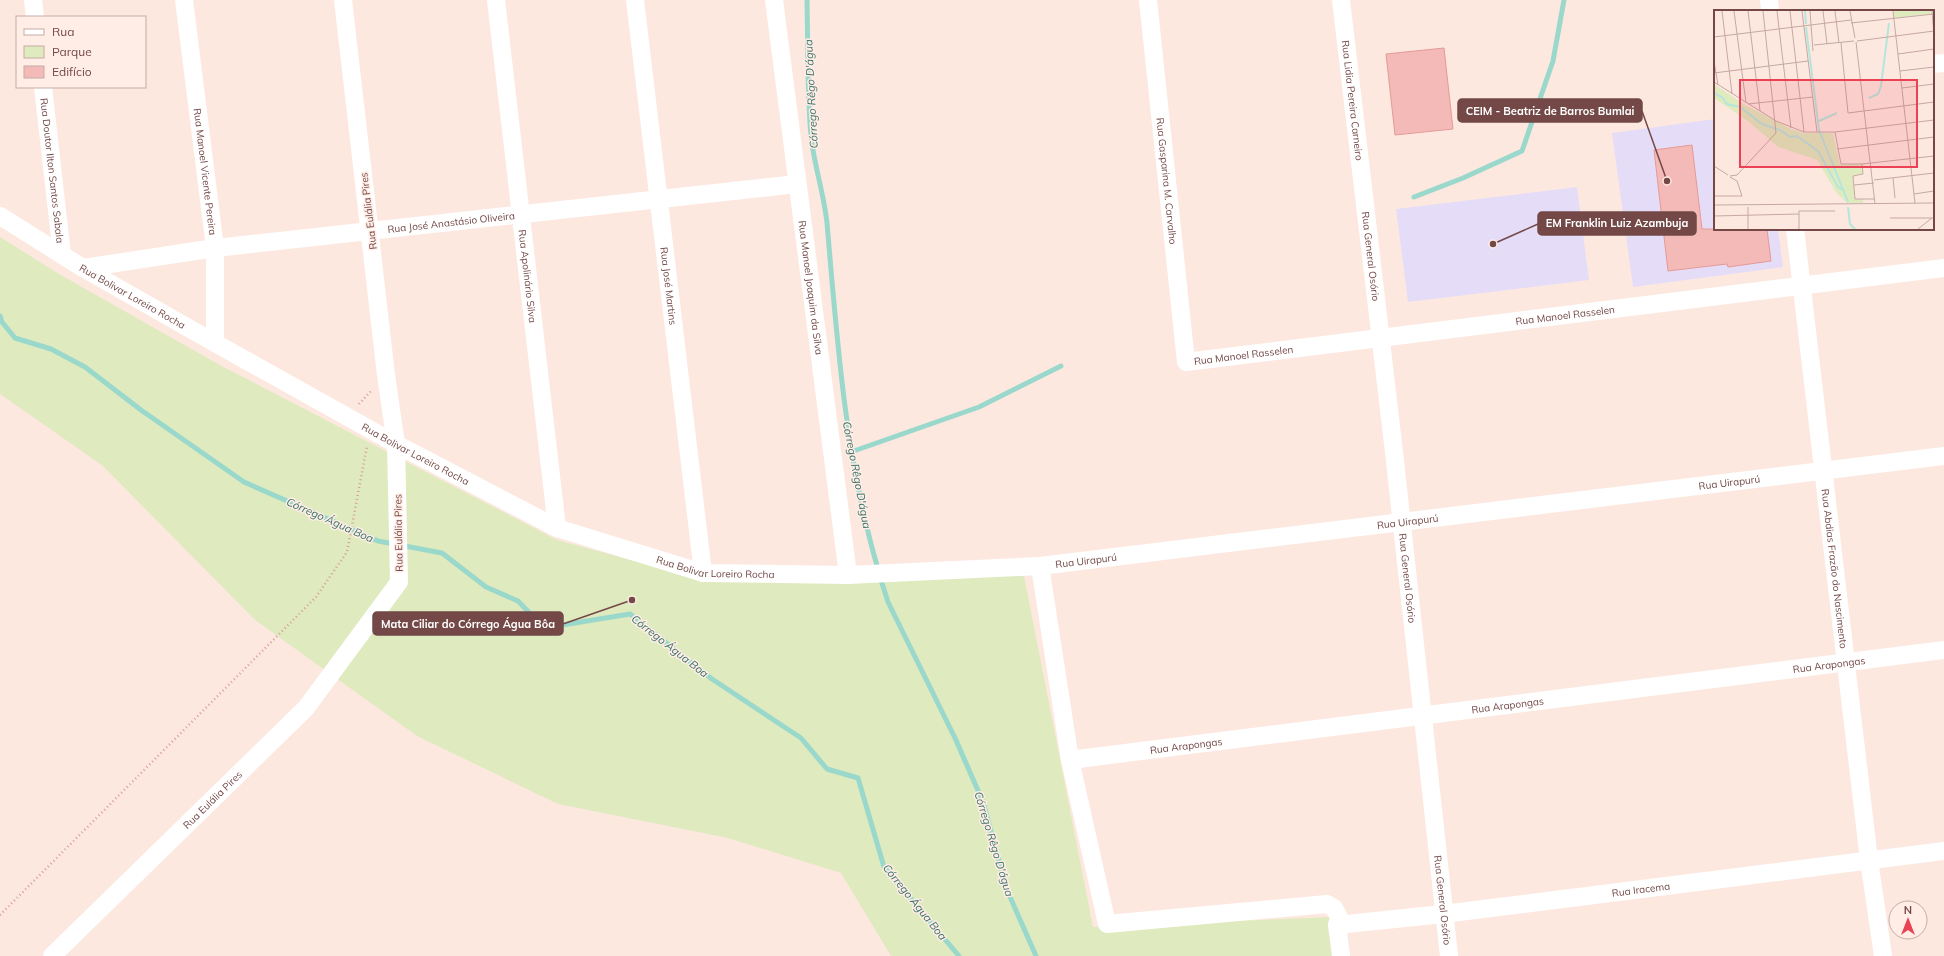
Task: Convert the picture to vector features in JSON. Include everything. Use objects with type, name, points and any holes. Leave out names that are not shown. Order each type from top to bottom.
[{"type":"street","points":[[33,0],[35,16]]},
{"type":"street","name":"Rua Manoel Vicente Pereira","points":[[184,0],[215,248],[215,343]]},
{"type":"street","name":"Rua Eulália Pires","points":[[52,956],[306,708],[399,582],[396,444],[386,375],[371,230],[343,0]]},
{"type":"street","name":"Rua Apolinário Silva","points":[[496,0],[557,528]]},
{"type":"street","name":"Rua José Martins","points":[[636,0],[658,199],[703,573]]},
{"type":"street","name":"Rua Manoel Joaquim da Silva","points":[[774,0],[848,575]]},
{"type":"street","name":"Rua Gasparina M. Carvalho","points":[[1148,0],[1186,362]]},
{"type":"street","name":"Rua Lidia Pereira Carneiro","points":[[1341,0],[1365,201]]},
{"type":"street","points":[[1769,0],[1770,10]]},
{"type":"street","points":[[1934,64],[1944,63]]},
{"type":"street","name":"Rua Doutor Ilton Santos Sabala","points":[[43,88],[62,255]]},
{"type":"street","name":"Rua José Anastásio Oliveira","points":[[83,268],[215,248],[797,184]]},
{"type":"street","name":"Rua General Osório","points":[[1365,201],[1443,914],[1449,956]]},
{"type":"street","name":"Rua Bolivar Loreiro Rocha","points":[[0,216],[83,268],[347,417],[557,528],[703,573],[870,574]]},
{"type":"street","name":"Rua Abdias Frazão do Nascimento","points":[[1795,230],[1869,860],[1883,956]]},
{"type":"street","name":"Rua Manoel Rasselen","points":[[1186,362],[1944,268]]},
{"type":"street","name":"Rua Uirapurú","points":[[870,574],[897,574],[1040,566],[1944,456]]},
{"type":"street","points":[[1040,566],[1070,757],[1107,924],[1327,904],[1334,908],[1339,917],[1337,926],[1341,956]]},
{"type":"street","name":"Rua Arapongas","points":[[1070,757],[1944,650]]},
{"type":"street","name":"Rua Iracema","points":[[1337,926],[1944,851]]},
{"type":"path","points":[[347,417],[386,375]]},
{"type":"path","points":[[0,915],[316,597],[347,552],[368,439]]},
{"type":"shaded area","points":[[1714,119],[1714,230],[1778,230],[1783,267],[1633,287],[1612,133]]},
{"type":"shaded area","points":[[1577,187],[1589,280],[1408,302],[1396,209]]},
{"type":"green space","points":[[0,237],[59,274],[218,364],[557,540],[705,580],[1024,576],[1093,927],[1331,917],[1334,956],[891,956],[841,873],[728,838],[558,804],[417,736],[255,620],[103,466],[0,394]]},
{"type":"building","points":[[1444,48],[1453,129],[1395,135],[1386,54]]},
{"type":"building","points":[[1692,145],[1702,229],[1767,230],[1771,261],[1728,267],[1727,264],[1668,271],[1654,150]]},
{"type":"waterway","name":"Córrego Rêgo D'água","points":[[807,0],[808,85],[811,136],[827,223],[839,354],[850,441],[867,527],[878,569]]},
{"type":"waterway","points":[[1414,197],[1463,178],[1522,151],[1553,61],[1564,0]]},
{"type":"waterway","name":"Córrego Água Boa","points":[[0,316],[2,322],[15,338],[51,349],[85,367],[141,410],[244,482],[378,541],[442,553],[486,587],[518,601],[544,628],[630,614],[712,679],[801,738],[827,769],[858,778],[884,867],[959,956]]},
{"type":"waterway","points":[[851,452],[979,407],[1061,366]]},
{"type":"waterway","name":"Córrego Rêgo D'água","points":[[880,577],[888,602],[955,738],[983,802],[1007,890],[1036,956]]},
{"type":"place","name":"CEIM - Beatriz de Barros Bumlai","points":[[1667,181]]},
{"type":"place","name":"EM Franklin Luiz Azambuja","points":[[1493,244]]},
{"type":"place","name":"Mata Ciliar do Córrego Água Bôa","points":[[632,600]]}]
